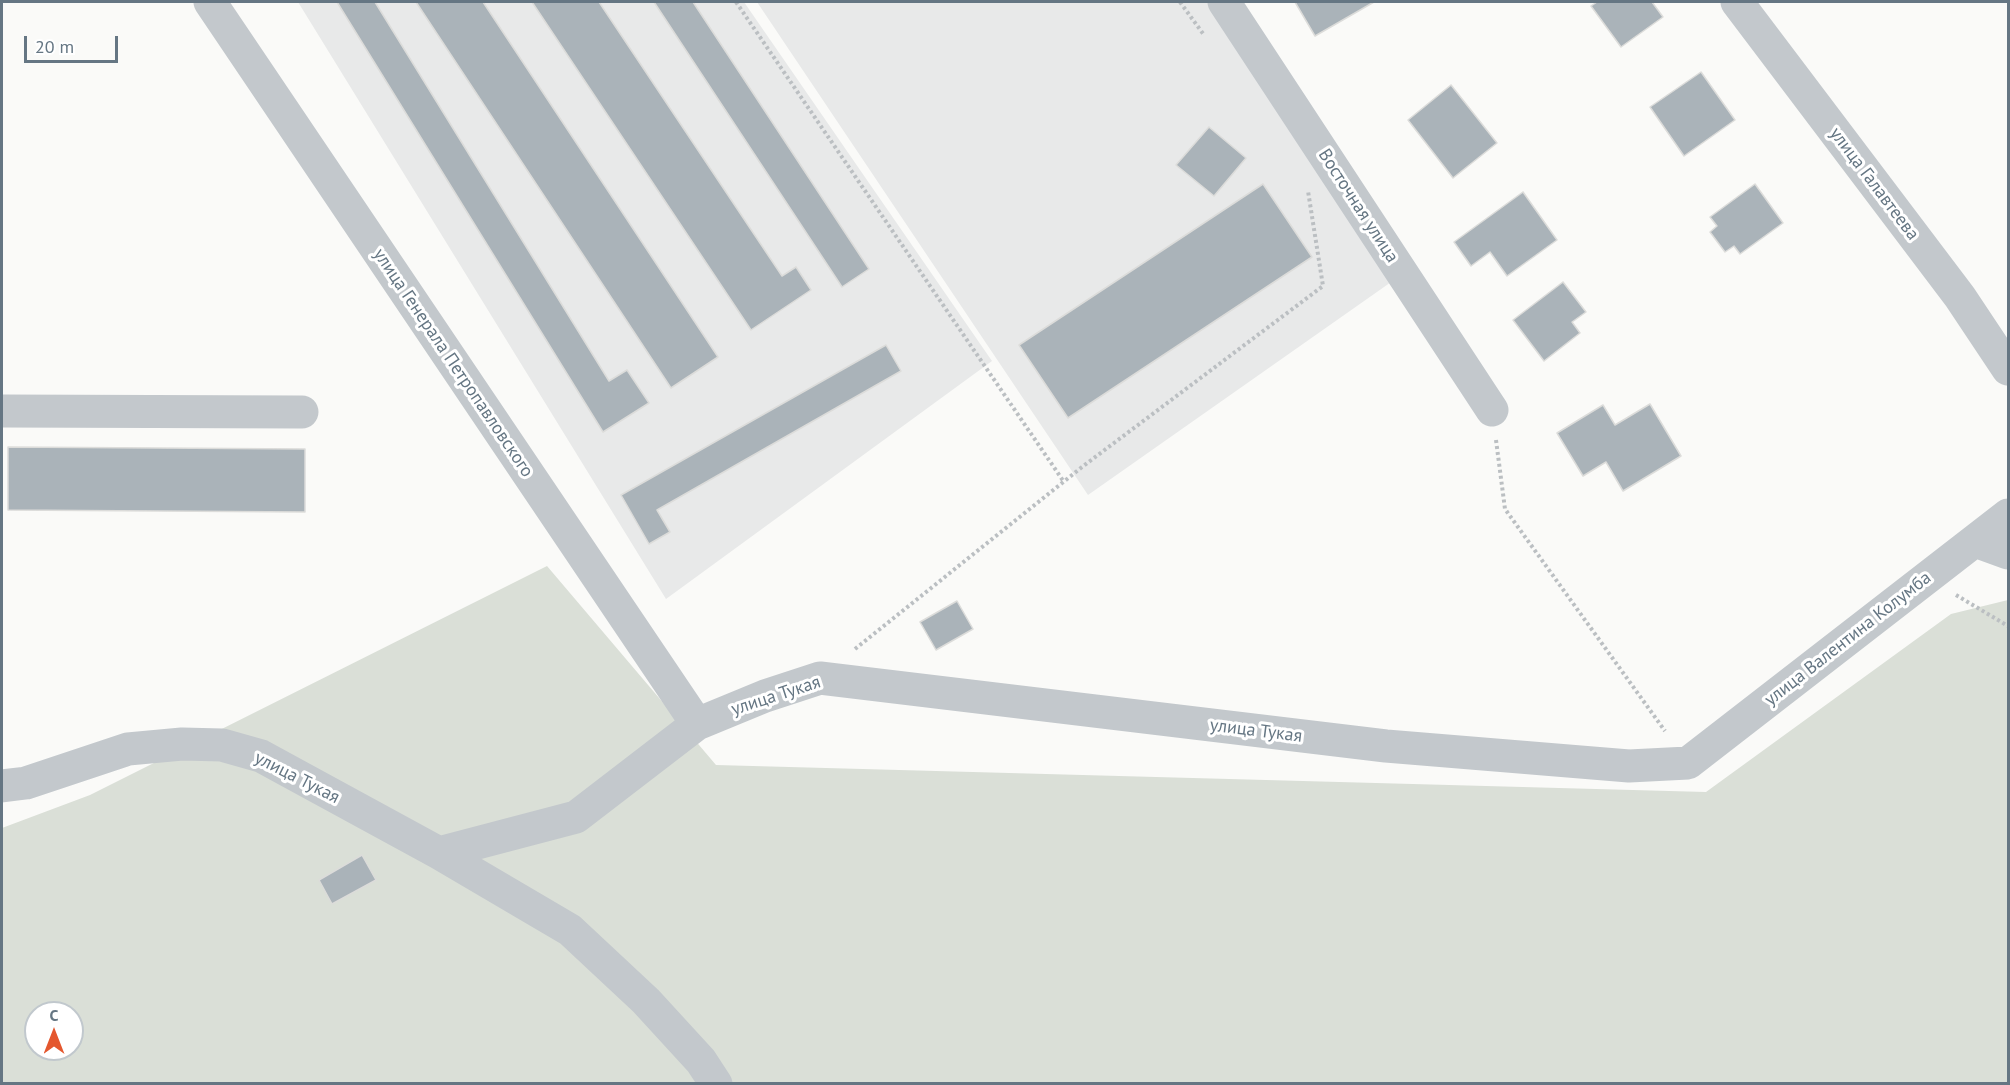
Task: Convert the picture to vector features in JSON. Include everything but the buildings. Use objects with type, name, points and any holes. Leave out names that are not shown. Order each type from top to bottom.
[{"type":"street","name":"улица Генерала Петропавловского","points":[[210,2],[697,724]]},
{"type":"street","name":"Восточная улица","points":[[1224,2],[1492,410]]},
{"type":"street","name":"улица Галавтеева","points":[[1737,2],[1960,297],[2008,369]]},
{"type":"street","points":[[2,411],[302,412]]},
{"type":"street","name":"улица Валентина Колумба","points":[[1688,763],[2008,515]]},
{"type":"street","points":[[1975,541],[2008,553]]},
{"type":"street","name":"улица Тукая","points":[[2,786],[26,783],[128,750],[182,744],[222,745],[261,756],[439,853],[576,817],[697,724],[765,696],[820,678],[1386,746],[1629,766],[1688,763]]},
{"type":"street","points":[[439,853],[570,930],[646,1001],[701,1061],[716,1083]]},
{"type":"path","points":[[736,2],[1064,482]]},
{"type":"path","points":[[1180,2],[1207,39]]},
{"type":"path","points":[[820,678],[1064,482],[1323,286],[1308,190],[1302,181]]},
{"type":"path","points":[[1492,410],[1505,509],[1688,763]]},
{"type":"path","points":[[1927,577],[2008,626]]},
{"type":"shaded area","points":[[298,2],[744,2],[992,361],[666,599]]},
{"type":"shaded area","points":[[757,2],[1208,2],[1394,280],[1088,495]]},
{"type":"shaded area","points":[[547,566],[716,765],[1706,792],[1951,614],[2008,600],[2008,1083],[2,1084],[2,828],[90,795]]}]
